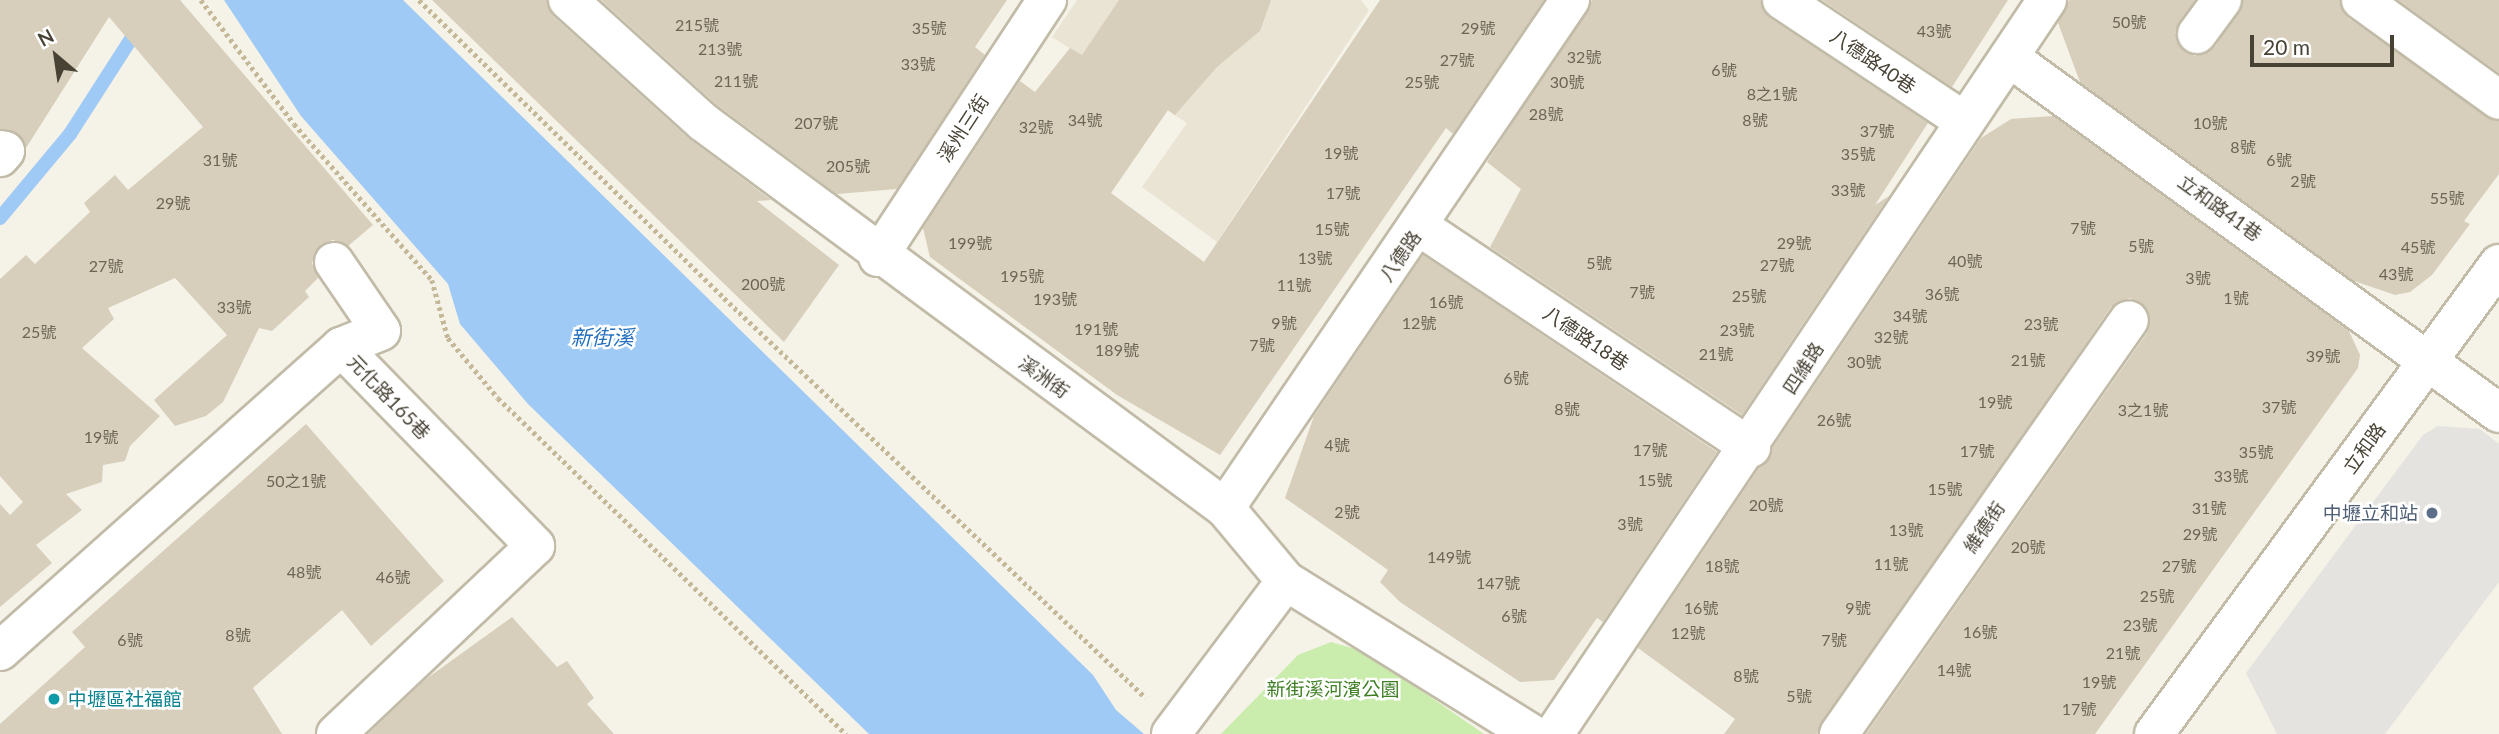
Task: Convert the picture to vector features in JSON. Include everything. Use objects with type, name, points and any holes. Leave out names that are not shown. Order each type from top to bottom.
[{"type":"lane","name":"溪洲街","points":[[568,0],[703,122],[878,257],[1225,508],[1286,581],[1532,734]]},
{"type":"lane","name":"溪州三街","points":[[878,257],[1047,0]]},
{"type":"lane","name":"八德路","points":[[1225,508],[1420,227],[1570,0]]},
{"type":"lane","name":"八德路40巷","points":[[1782,0],[1964,121]]},
{"type":"lane","name":"四維路","points":[[1554,734],[1751,448],[1964,121],[2048,0]]},
{"type":"lane","points":[[2197,34],[2222,0]]},
{"type":"lane","points":[[2361,0],[2499,100]]},
{"type":"lane","name":"立和路41巷","points":[[2010,58],[2499,412]]},
{"type":"lane","points":[[0,150],[5,151],[0,157]]},
{"type":"lane","name":"八德路18巷","points":[[1420,227],[1751,448]]},
{"type":"lane","points":[[334,262],[381,331],[341,347]]},
{"type":"lane","name":"立和路","points":[[2154,734],[2499,264]]},
{"type":"lane","name":"維德街","points":[[1839,734],[2130,320]]},
{"type":"lane","name":"元化路165巷","points":[[0,651],[341,347],[535,547],[336,734]]},
{"type":"lane","points":[[1174,730],[1286,581]]},
{"type":"path","points":[[201,0],[294,124],[432,280],[448,338],[498,398],[846,734]]},
{"type":"path","points":[[419,0],[724,298],[1174,730]]},
{"type":"shaded area","points":[[1077,0],[1361,0],[1369,10],[1217,242],[1142,187],[1187,123],[1052,37]]},
{"type":"shaded area","name":"中壢立和站","points":[[2438,426],[2480,429],[2499,444],[2499,582],[2385,734],[2277,734],[2246,673],[2423,435]]},
{"type":"green space","name":"新街溪河濱公園","points":[[1331,642],[1365,652],[1484,734],[1221,734],[1298,655]]},
{"type":"water","name":"新街溪","points":[[224,0],[403,0],[1093,675],[1116,710],[1144,734],[869,734],[528,404],[460,324],[448,284],[301,116]]},
{"type":"building","points":[[0,0],[180,0],[373,225],[348,246],[333,240],[321,244],[312,263],[318,278],[305,291],[309,297],[272,331],[259,328],[223,402],[206,416],[175,426],[154,400],[227,335],[175,278],[108,308],[114,319],[82,348],[160,416],[130,446],[125,461],[103,465],[102,482],[66,494],[82,510],[36,545],[52,563],[0,607],[0,504],[10,515],[23,502],[0,476],[0,279],[26,255],[35,264],[90,212],[84,203],[115,175],[128,190],[203,127],[109,17],[26,148],[19,134],[0,129]]},
{"type":"building","points":[[432,0],[547,0],[553,16],[688,138],[771,200],[757,201],[839,265],[784,342]]},
{"type":"building","points":[[601,0],[1007,0],[975,47],[985,55],[897,189],[837,194],[717,105]]},
{"type":"building","points":[[1119,0],[1271,0],[1260,31],[1217,67],[1175,115],[1168,110],[1111,193],[1204,262],[1380,0],[1544,0],[1453,134],[1446,128],[1220,455],[1117,395],[930,257],[923,228],[1020,81],[1035,92],[1070,48],[1082,55]]},
{"type":"building","points":[[1592,0],[1760,0],[1770,18],[1928,123],[1875,205],[1889,196],[1742,415],[1490,247],[1521,189],[1487,162]]},
{"type":"building","points":[[1822,0],[2008,0],[1952,87]]},
{"type":"building","points":[[2069,0],[2195,0],[2175,32],[2184,51],[2195,56],[2215,47],[2243,0],[2340,0],[2348,18],[2499,121],[2499,174],[2464,221],[2470,224],[2432,275],[2410,292],[2395,295],[2354,281],[2080,82],[2058,23]]},
{"type":"building","points":[[2398,0],[2499,0],[2499,73]]},
{"type":"building","points":[[2053,116],[2349,331],[2360,355],[2358,368],[2095,734],[1866,734],[2147,333],[2148,310],[2130,298],[2111,307],[1817,734],[1724,734],[1735,719],[1638,648],[1981,138],[2011,119]]},
{"type":"building","points":[[1423,255],[1717,452],[1603,622],[1597,618],[1554,680],[1520,682],[1400,602],[1380,582],[1388,570],[1285,498],[1314,416]]},
{"type":"building","points":[[306,424],[444,581],[371,646],[342,610],[253,688],[282,734],[0,734],[0,724],[85,647],[72,632]]},
{"type":"building","points":[[512,617],[557,667],[567,661],[594,698],[587,704],[614,734],[368,734],[426,679]]},
{"type":"waterway","points":[[0,218],[70,134],[156,0]]},
{"type":"place","name":"中壢立和站","points":[[2432,513]]},
{"type":"place","name":"中壢區社福館","points":[[54,699]]}]
